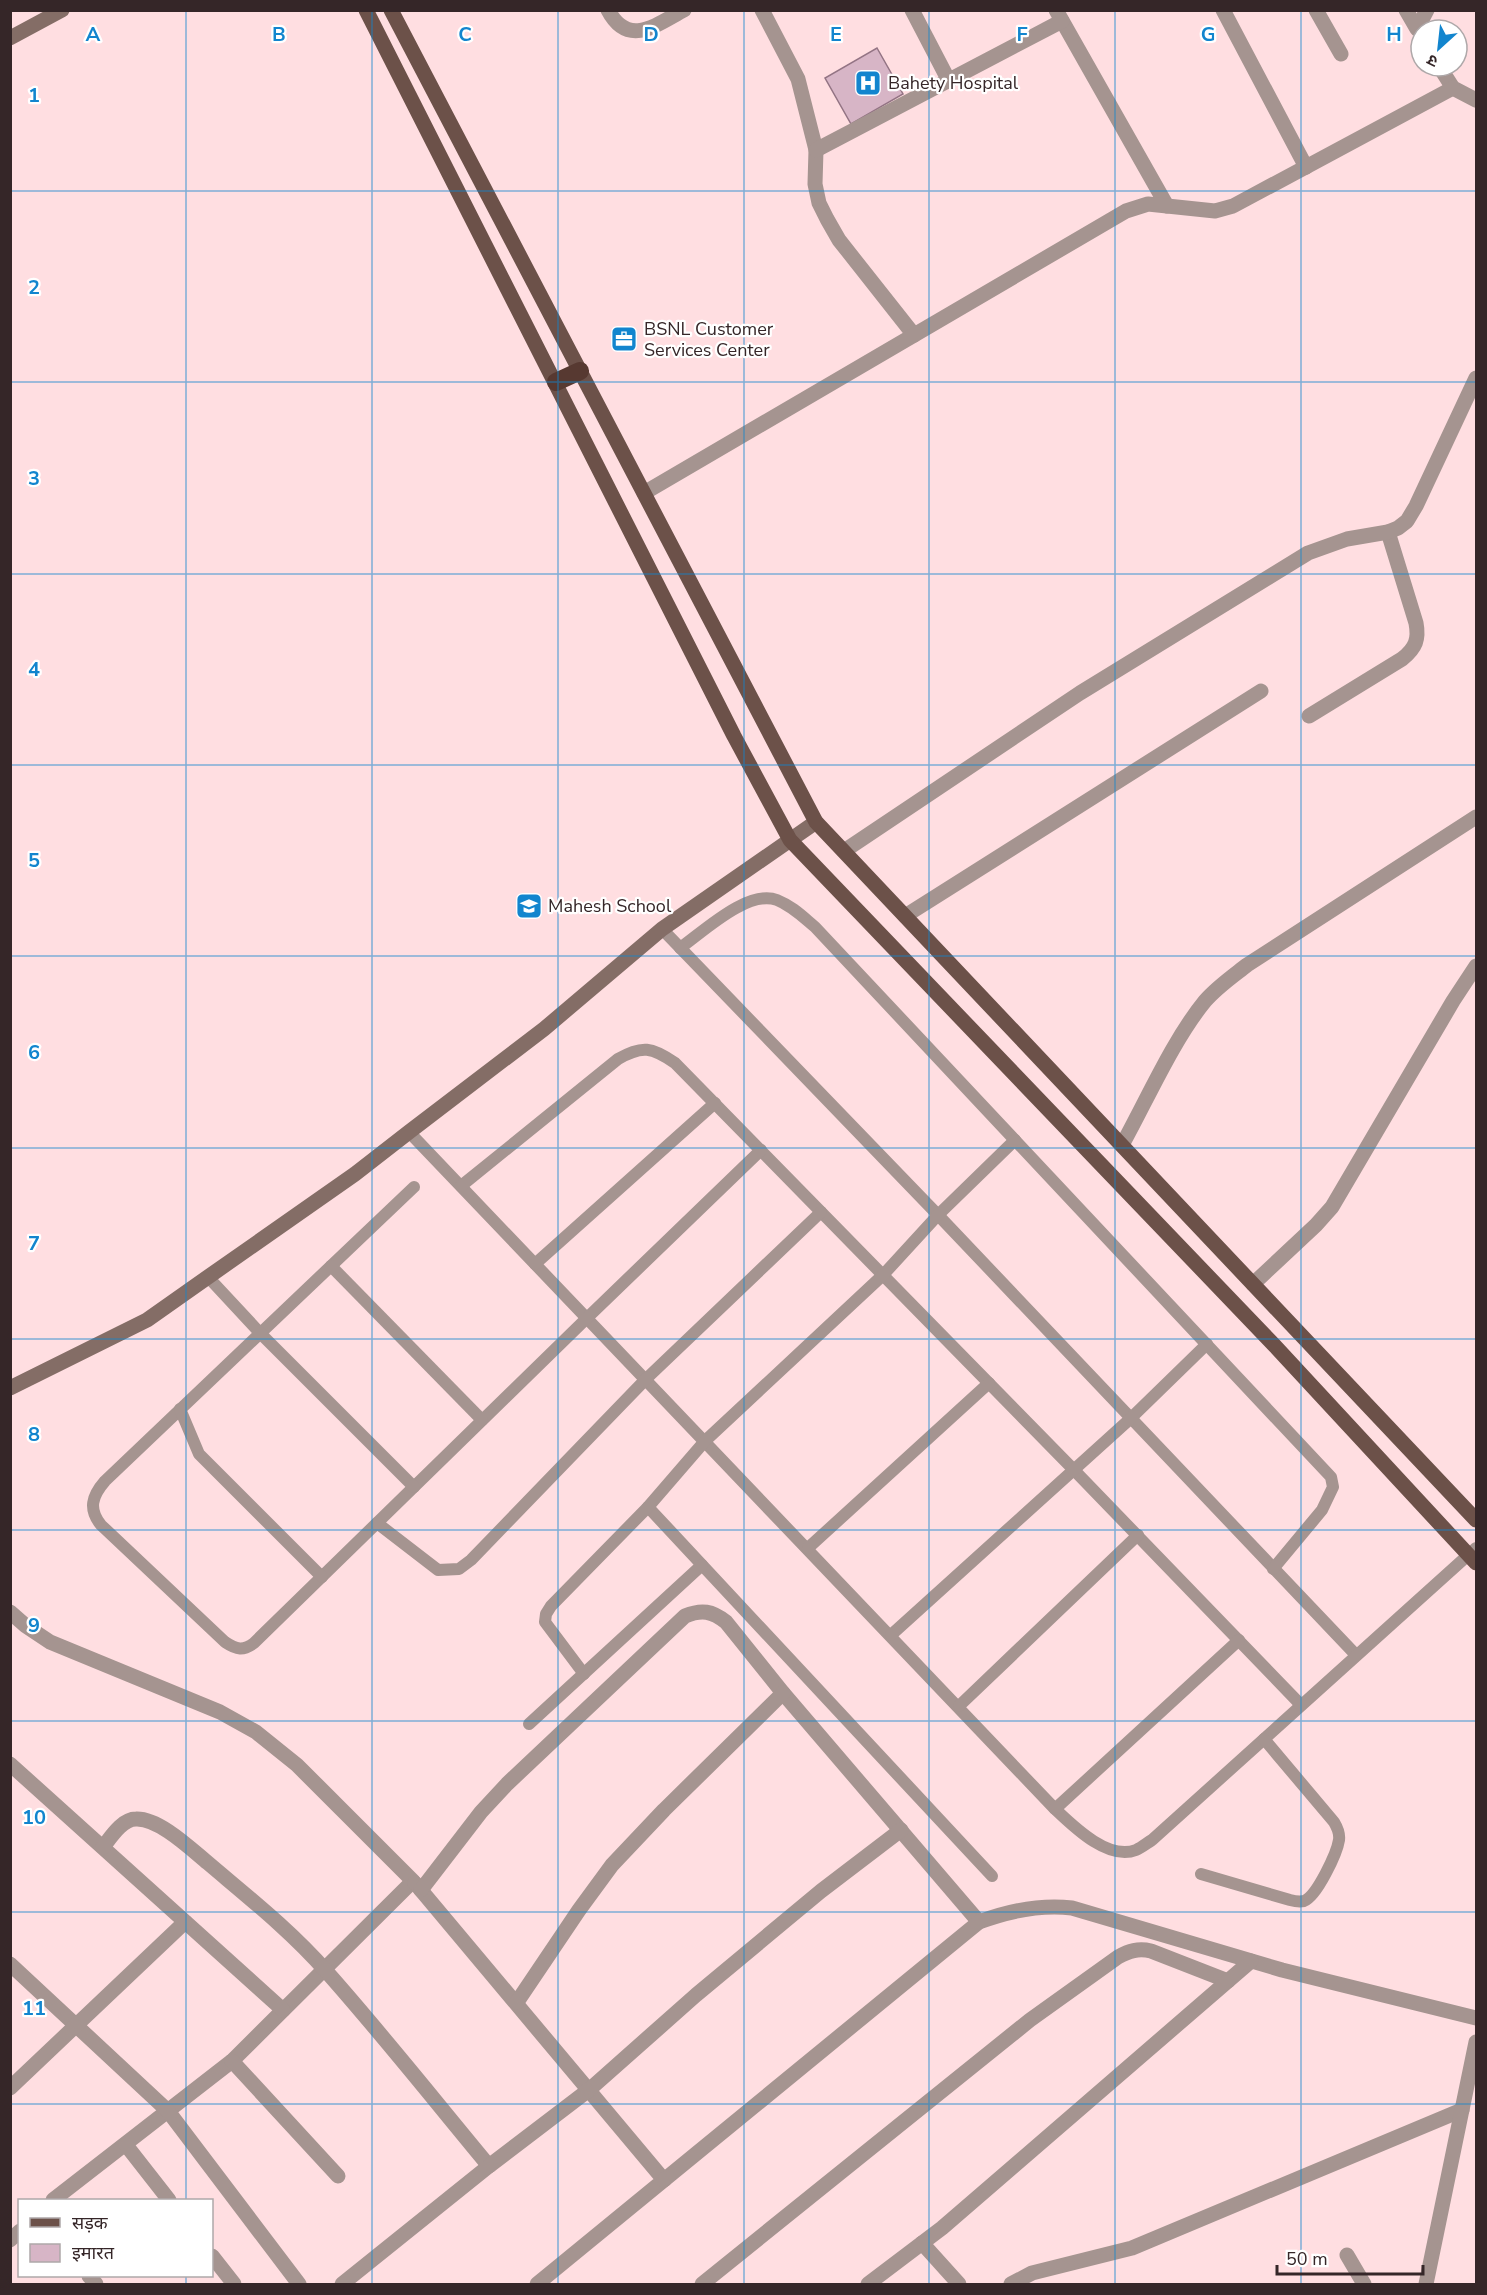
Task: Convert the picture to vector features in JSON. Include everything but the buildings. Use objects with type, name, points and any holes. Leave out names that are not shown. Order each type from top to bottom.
[{"type":"highway","points":[[556,382],[580,371]]},
{"type":"main road","points":[[366,10],[703,675],[790,840],[1474,1555]]},
{"type":"main road","points":[[391,10],[816,822],[1476,1520]]},
{"type":"street","points":[[10,39],[62,10]]},
{"type":"street","points":[[608,10],[613,20],[623,29],[635,32],[648,29],[684,10]]},
{"type":"street","points":[[762,10],[798,79],[816,150],[815,184],[819,202],[839,240],[914,335]]},
{"type":"street","points":[[912,10],[949,81]]},
{"type":"street","points":[[1223,10],[1306,167]]},
{"type":"street","points":[[1316,10],[1341,54]]},
{"type":"street","points":[[816,150],[949,81],[1059,16],[1167,206]]},
{"type":"street","points":[[1447,78],[1453,88],[1476,100]]},
{"type":"street","points":[[644,493],[1126,211],[1148,204],[1215,211],[1233,206],[1453,88]]},
{"type":"street","points":[[844,851],[1080,693],[1308,553],[1347,539],[1388,532],[1407,521],[1472,399],[1476,378]]},
{"type":"street","points":[[1309,716],[1402,659],[1412,651],[1416,643],[1418,635],[1416,622],[1388,532]]},
{"type":"street","points":[[905,916],[1261,691]]},
{"type":"street","points":[[1122,1145],[1187,1026],[1206,1000],[1221,985],[1247,965],[1476,817]]},
{"type":"street","points":[[10,1388],[147,1320],[355,1174],[544,1029],[662,929],[816,822]]},
{"type":"street","points":[[1253,1284],[1332,1207],[1453,1000],[1476,966]]},
{"type":"street","points":[[54,2199],[232,2061],[324,1969],[417,1885],[507,1784],[685,1616],[703,1611],[718,1615],[726,1622],[783,1693],[979,1922]]},
{"type":"street","points":[[10,1612],[50,1642],[220,1712],[256,1732],[297,1765],[417,1885],[664,2180]]},
{"type":"street","points":[[517,2002],[612,1865],[664,1810],[783,1693]]},
{"type":"street","points":[[10,1764],[283,2010]]},
{"type":"street","points":[[103,1847],[119,1827],[130,1819],[139,1818],[155,1824],[182,1842],[253,1901],[324,1969],[489,2166]]},
{"type":"street","points":[[342,2284],[489,2166],[590,2089],[732,1965],[821,1891],[901,1830]]},
{"type":"street","points":[[537,2284],[979,1922],[1032,1908],[1053,1906],[1072,1908],[1251,1961],[1476,2018]]},
{"type":"street","points":[[10,2088],[185,1922]]},
{"type":"street","points":[[702,2284],[1030,2020],[1118,1957],[1140,1948],[1228,1981]]},
{"type":"street","points":[[868,2284],[922,2243],[1251,1961]]},
{"type":"street","points":[[10,1964],[168,2111],[299,2284]]},
{"type":"street","points":[[1426,2284],[1476,2042]]},
{"type":"street","points":[[232,2061],[338,2176]]},
{"type":"street","points":[[1011,2284],[1035,2279],[1132,2248],[1462,2110]]},
{"type":"street","points":[[126,2145],[168,2199]]},
{"type":"street","points":[[922,2243],[959,2284]]},
{"type":"street","points":[[1347,2255],[1364,2284]]},
{"type":"street","points":[[213,2257],[234,2284]]},
{"type":"lane","points":[[680,948],[741,905],[757,898],[776,899],[795,909],[815,927],[1331,1478],[1333,1487],[1322,1510],[1273,1569]]},
{"type":"lane","points":[[662,929],[938,1215],[1356,1655]]},
{"type":"lane","points":[[461,1186],[618,1059],[633,1051],[645,1049],[659,1052],[675,1063],[715,1103],[1301,1705]]},
{"type":"lane","points":[[535,1264],[715,1103]]},
{"type":"lane","points":[[409,1132],[1055,1809],[1080,1833],[1102,1846],[1119,1851],[1134,1851],[1152,1840],[1356,1655],[1474,1555]]},
{"type":"lane","points":[[584,1674],[545,1622],[546,1614],[551,1606],[648,1507],[705,1441],[883,1275],[938,1215],[1016,1140]]},
{"type":"lane","points":[[414,1187],[97,1490],[92,1507],[93,1515],[101,1525],[225,1642],[239,1649],[254,1643],[761,1150]]},
{"type":"lane","points":[[377,1523],[438,1570],[459,1569],[471,1560],[646,1379],[821,1212]]},
{"type":"lane","points":[[331,1266],[482,1420]]},
{"type":"lane","points":[[208,1277],[260,1333],[414,1487]]},
{"type":"lane","points":[[891,1635],[1130,1419],[1207,1344]]},
{"type":"lane","points":[[808,1548],[989,1383]]},
{"type":"lane","points":[[180,1409],[199,1454],[322,1577]]},
{"type":"lane","points":[[648,1507],[992,1876]]},
{"type":"lane","points":[[959,1706],[1138,1535]]},
{"type":"lane","points":[[529,1724],[702,1565]]},
{"type":"lane","points":[[1055,1809],[1239,1640]]},
{"type":"lane","points":[[1201,1874],[1302,1902],[1317,1889],[1336,1850],[1339,1832],[1334,1822],[1264,1739]]},
{"type":"place","name":"Bahety Hospital","points":[[868,83]]},
{"type":"place","name":"BSNL Customer Services Center","points":[[624,339]]},
{"type":"place","name":"Mahesh School","points":[[529,906]]}]
